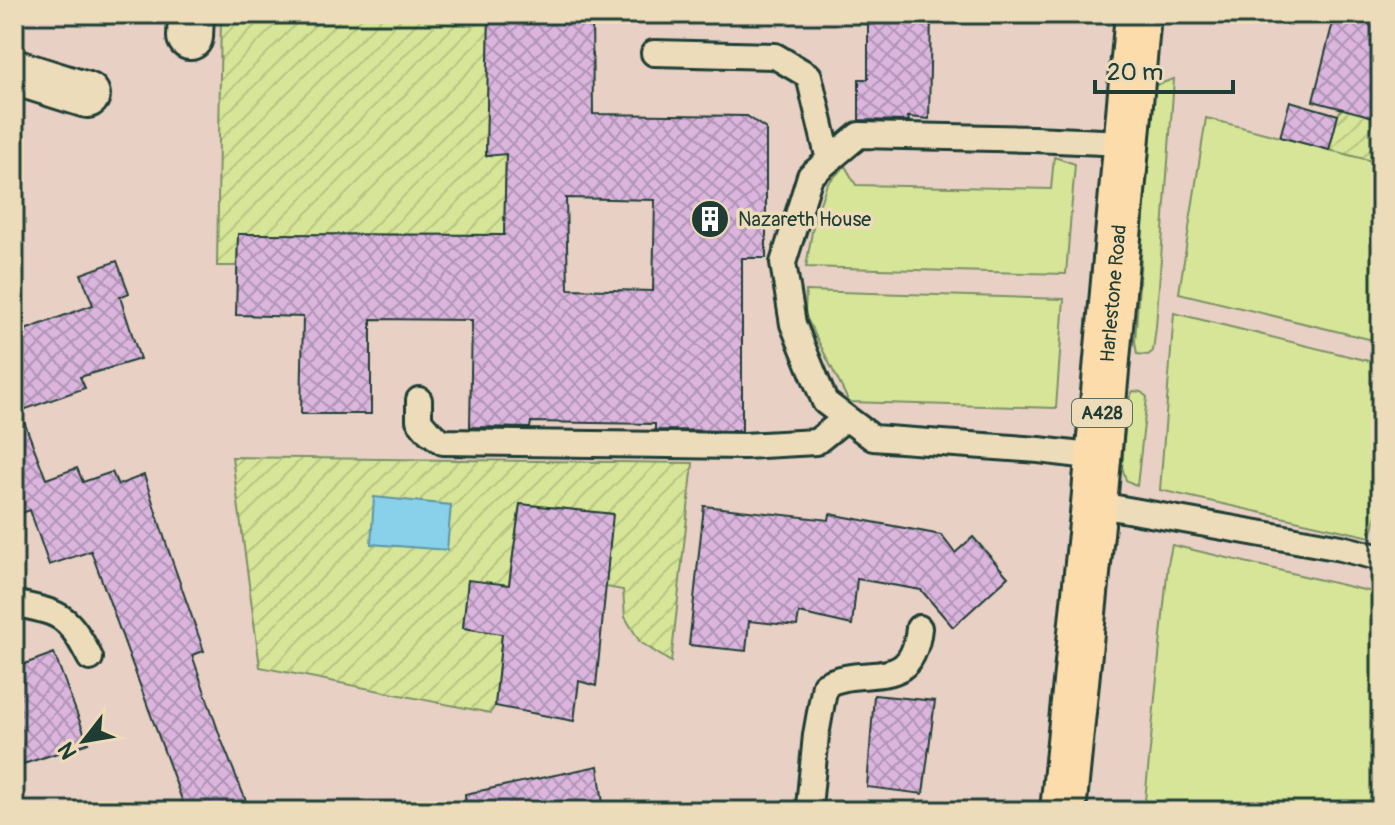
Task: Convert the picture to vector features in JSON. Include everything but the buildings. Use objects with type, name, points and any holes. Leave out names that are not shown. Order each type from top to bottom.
[{"type":"main road","name":"Harlestone Road","points":[[1063,811],[1138,14]]},
{"type":"street","points":[[14,72],[87,95]]},
{"type":"lane","points":[[654,53],[775,56],[809,76],[829,160]]},
{"type":"lane","points":[[1098,457],[873,438],[825,402],[793,324],[783,263],[810,176],[859,135],[1126,143]]},
{"type":"lane","points":[[419,400],[419,420],[443,442],[744,446],[816,442],[846,418]]},
{"type":"lane","points":[[1094,504],[1341,548],[1381,558]]},
{"type":"lane","points":[[14,603],[63,617],[76,631],[90,658]]},
{"type":"lane","points":[[811,811],[816,735],[825,685],[836,679],[889,673],[903,667],[914,654],[919,628]]},
{"type":"green space","points":[[221,14],[420,14],[420,17],[489,18],[486,155],[506,153],[504,235],[238,234],[237,266],[217,266]]},
{"type":"green space","points":[[1174,79],[1153,351],[1148,355],[1137,354],[1135,342],[1153,86]]},
{"type":"green space","points":[[1342,108],[1381,119],[1381,163],[1329,150]]},
{"type":"green space","points":[[1206,118],[1381,163],[1381,342],[1179,293]]},
{"type":"green space","points":[[1054,157],[1075,164],[1066,274],[806,267],[814,220],[827,184],[845,166],[856,185],[1051,189]]},
{"type":"green space","points":[[806,291],[1064,299],[1056,408],[849,402],[805,315]]},
{"type":"green space","points":[[1174,313],[1381,364],[1381,494],[1371,537],[1160,490]]},
{"type":"green space","points":[[1133,391],[1147,397],[1137,486],[1126,480],[1122,467],[1127,403]]},
{"type":"green space","points":[[232,457],[693,463],[671,662],[640,642],[625,617],[623,590],[606,587],[612,514],[520,504],[509,585],[468,581],[463,628],[502,634],[495,706],[490,713],[260,667]]},
{"type":"green space","points":[[1172,545],[1381,594],[1381,811],[1144,811]]},
{"type":"water","points":[[374,497],[451,505],[447,550],[371,544]]},
{"type":"place","name":"Nazareth House","points":[[710,219]]}]
